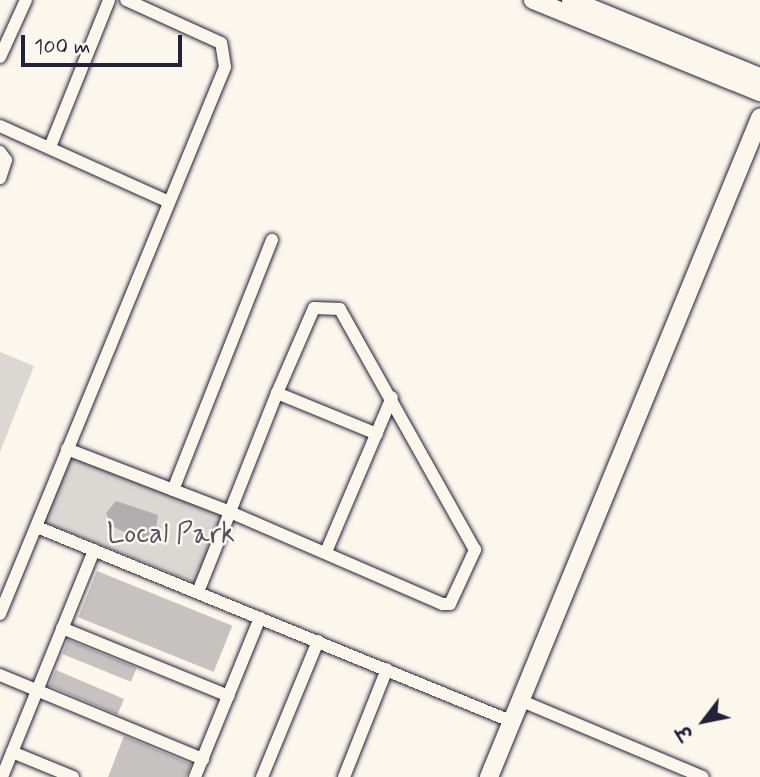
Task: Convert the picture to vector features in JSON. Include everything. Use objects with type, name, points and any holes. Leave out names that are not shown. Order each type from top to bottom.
[{"type":"main road","points":[[533,0],[760,92]]},
{"type":"main road","points":[[571,0],[760,77]]},
{"type":"main road","points":[[489,777],[760,118]]},
{"type":"street","points":[[0,57],[26,0]]},
{"type":"street","points":[[50,147],[108,0]]},
{"type":"street","points":[[0,614],[167,201],[219,83],[224,51],[208,37],[126,0]]},
{"type":"street","points":[[0,126],[167,201]]},
{"type":"street","points":[[0,152],[6,160],[0,178]]},
{"type":"street","points":[[173,490],[272,240]]},
{"type":"street","points":[[67,449],[230,512],[443,604],[456,601],[475,550],[393,397],[340,309],[330,306],[314,307],[277,393],[230,512],[198,592]]},
{"type":"street","points":[[277,393],[377,434]]},
{"type":"street","points":[[326,552],[393,397]]},
{"type":"street","points":[[37,527],[513,722]]},
{"type":"street","points":[[2,777],[94,550]]},
{"type":"street","points":[[195,777],[260,618]]},
{"type":"street","points":[[62,628],[229,696]]},
{"type":"street","points":[[262,777],[318,641]]},
{"type":"street","points":[[344,777],[387,669]]},
{"type":"street","points":[[0,675],[203,759]]},
{"type":"street","points":[[522,701],[703,777]]},
{"type":"street","points":[[12,752],[73,777]]},
{"type":"green space","points":[[0,352],[34,366],[0,452]]},
{"type":"green space","name":"Local Park","points":[[71,454],[222,515],[195,583],[44,522]]},
{"type":"shaded area","points":[[116,501],[158,515],[155,536],[142,541],[112,526],[106,513]]},
{"type":"building","points":[[97,571],[232,626],[214,672],[78,617]]},
{"type":"building","points":[[68,640],[137,668],[131,682],[62,654]]},
{"type":"building","points":[[56,670],[124,699],[117,715],[49,686]]},
{"type":"building","points":[[124,736],[191,764],[186,777],[108,777]]}]
